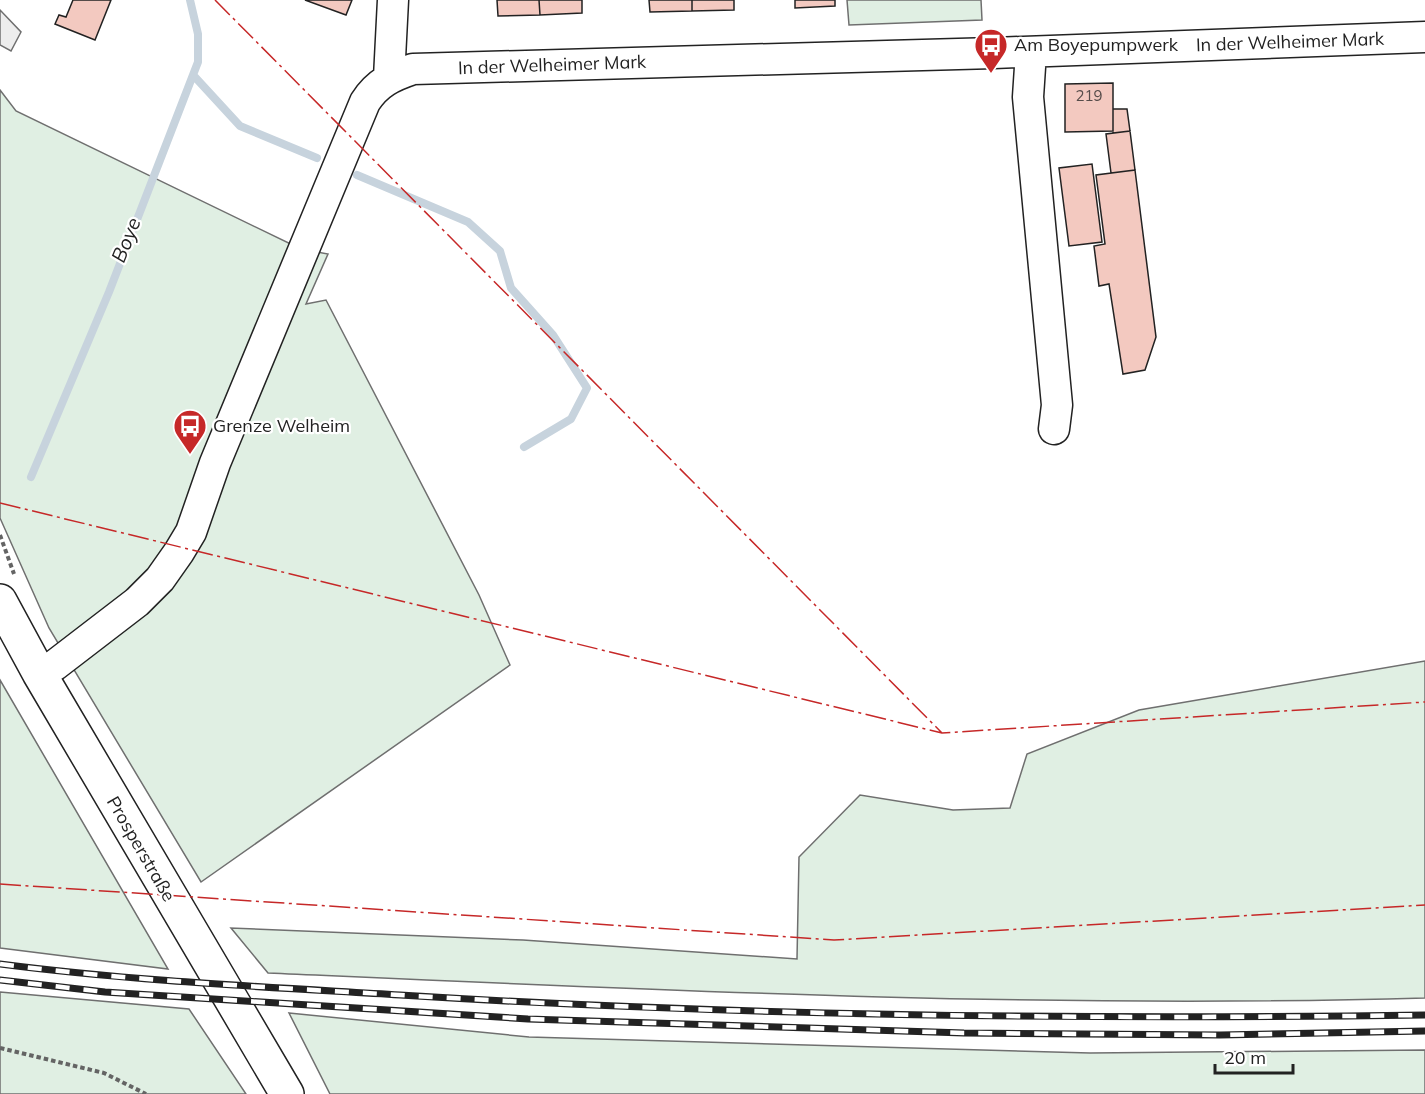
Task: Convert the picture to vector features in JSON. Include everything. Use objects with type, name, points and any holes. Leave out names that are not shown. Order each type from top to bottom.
[{"type":"main road","name":"Prosperstraße","points":[[0,601],[39,673],[286,1094]]},
{"type":"street","points":[[389,78],[393,0]]},
{"type":"street","name":"In der Welheimer Mark","points":[[39,673],[55,665],[137,602],[160,579],[191,532],[214,466],[365,102],[372,91],[389,78],[413,69],[1031,52],[1425,37]]},
{"type":"street","points":[[1031,52],[1028,97],[1057,405],[1054,429]]},
{"type":"path","points":[[0,1048],[104,1073],[146,1094]]},
{"type":"green space","points":[[847,0],[981,0],[982,20],[849,25]]},
{"type":"green space","points":[[0,90],[16,111],[301,249],[328,254],[306,304],[326,300],[479,595],[510,665],[201,882],[49,628],[0,518]]},
{"type":"green space","points":[[1425,661],[1425,998],[1136,1001],[846,996],[268,973],[231,928],[523,940],[797,959],[799,857],[860,795],[953,810],[1010,808],[1027,754],[1139,710]]},
{"type":"green space","points":[[0,680],[168,969],[0,948]]},
{"type":"green space","points":[[0,992],[189,1009],[246,1094],[0,1094]]},
{"type":"green space","points":[[289,1013],[529,1037],[1090,1053],[1425,1050],[1425,1094],[330,1094]]},
{"type":"shaded area","points":[[0,10],[21,32],[11,51],[0,45]]},
{"type":"building","points":[[73,0],[111,0],[95,40],[55,24],[59,15],[66,17]]},
{"type":"building","points":[[305,0],[352,0],[346,15]]},
{"type":"building","points":[[497,0],[539,0],[540,15],[498,16]]},
{"type":"building","points":[[539,0],[582,0],[582,13],[540,15]]},
{"type":"building","points":[[649,0],[692,0],[692,11],[650,12]]},
{"type":"building","points":[[692,0],[734,0],[734,10],[692,11]]},
{"type":"building","points":[[795,0],[835,0],[835,6],[795,8]]},
{"type":"building","points":[[1113,83],[1113,131],[1065,132],[1065,84]]},
{"type":"building","points":[[1113,109],[1127,109],[1130,131],[1113,133]]},
{"type":"building","points":[[1130,131],[1135,170],[1111,173],[1106,134]]},
{"type":"building","points":[[1092,164],[1102,242],[1069,246],[1059,168]]},
{"type":"building","points":[[1135,170],[1156,337],[1145,370],[1123,374],[1109,284],[1099,286],[1094,246],[1105,244],[1096,175]]},
{"type":"waterway","name":"Boye","points":[[31,477],[109,292],[198,62],[198,34],[190,0]]},
{"type":"waterway","points":[[194,76],[240,126],[317,158]]},
{"type":"waterway","points":[[357,175],[468,222],[500,251],[511,288],[553,335],[587,388],[571,419],[524,447]]},
{"type":"railway","points":[[0,964],[200,983],[656,1008],[912,1015],[1169,1017],[1425,1015]]},
{"type":"railway","points":[[0,980],[105,992],[528,1019],[964,1033],[1220,1035],[1425,1031]]},
{"type":"power","points":[[215,0],[942,733]]},
{"type":"power","points":[[0,503],[942,733],[1425,702]]},
{"type":"power","points":[[0,884],[834,940],[1425,905]]},
{"type":"place","name":"Am Boyepumpwerk","points":[[991,74]]},
{"type":"place","name":"Grenze Welheim","points":[[190,455]]}]
